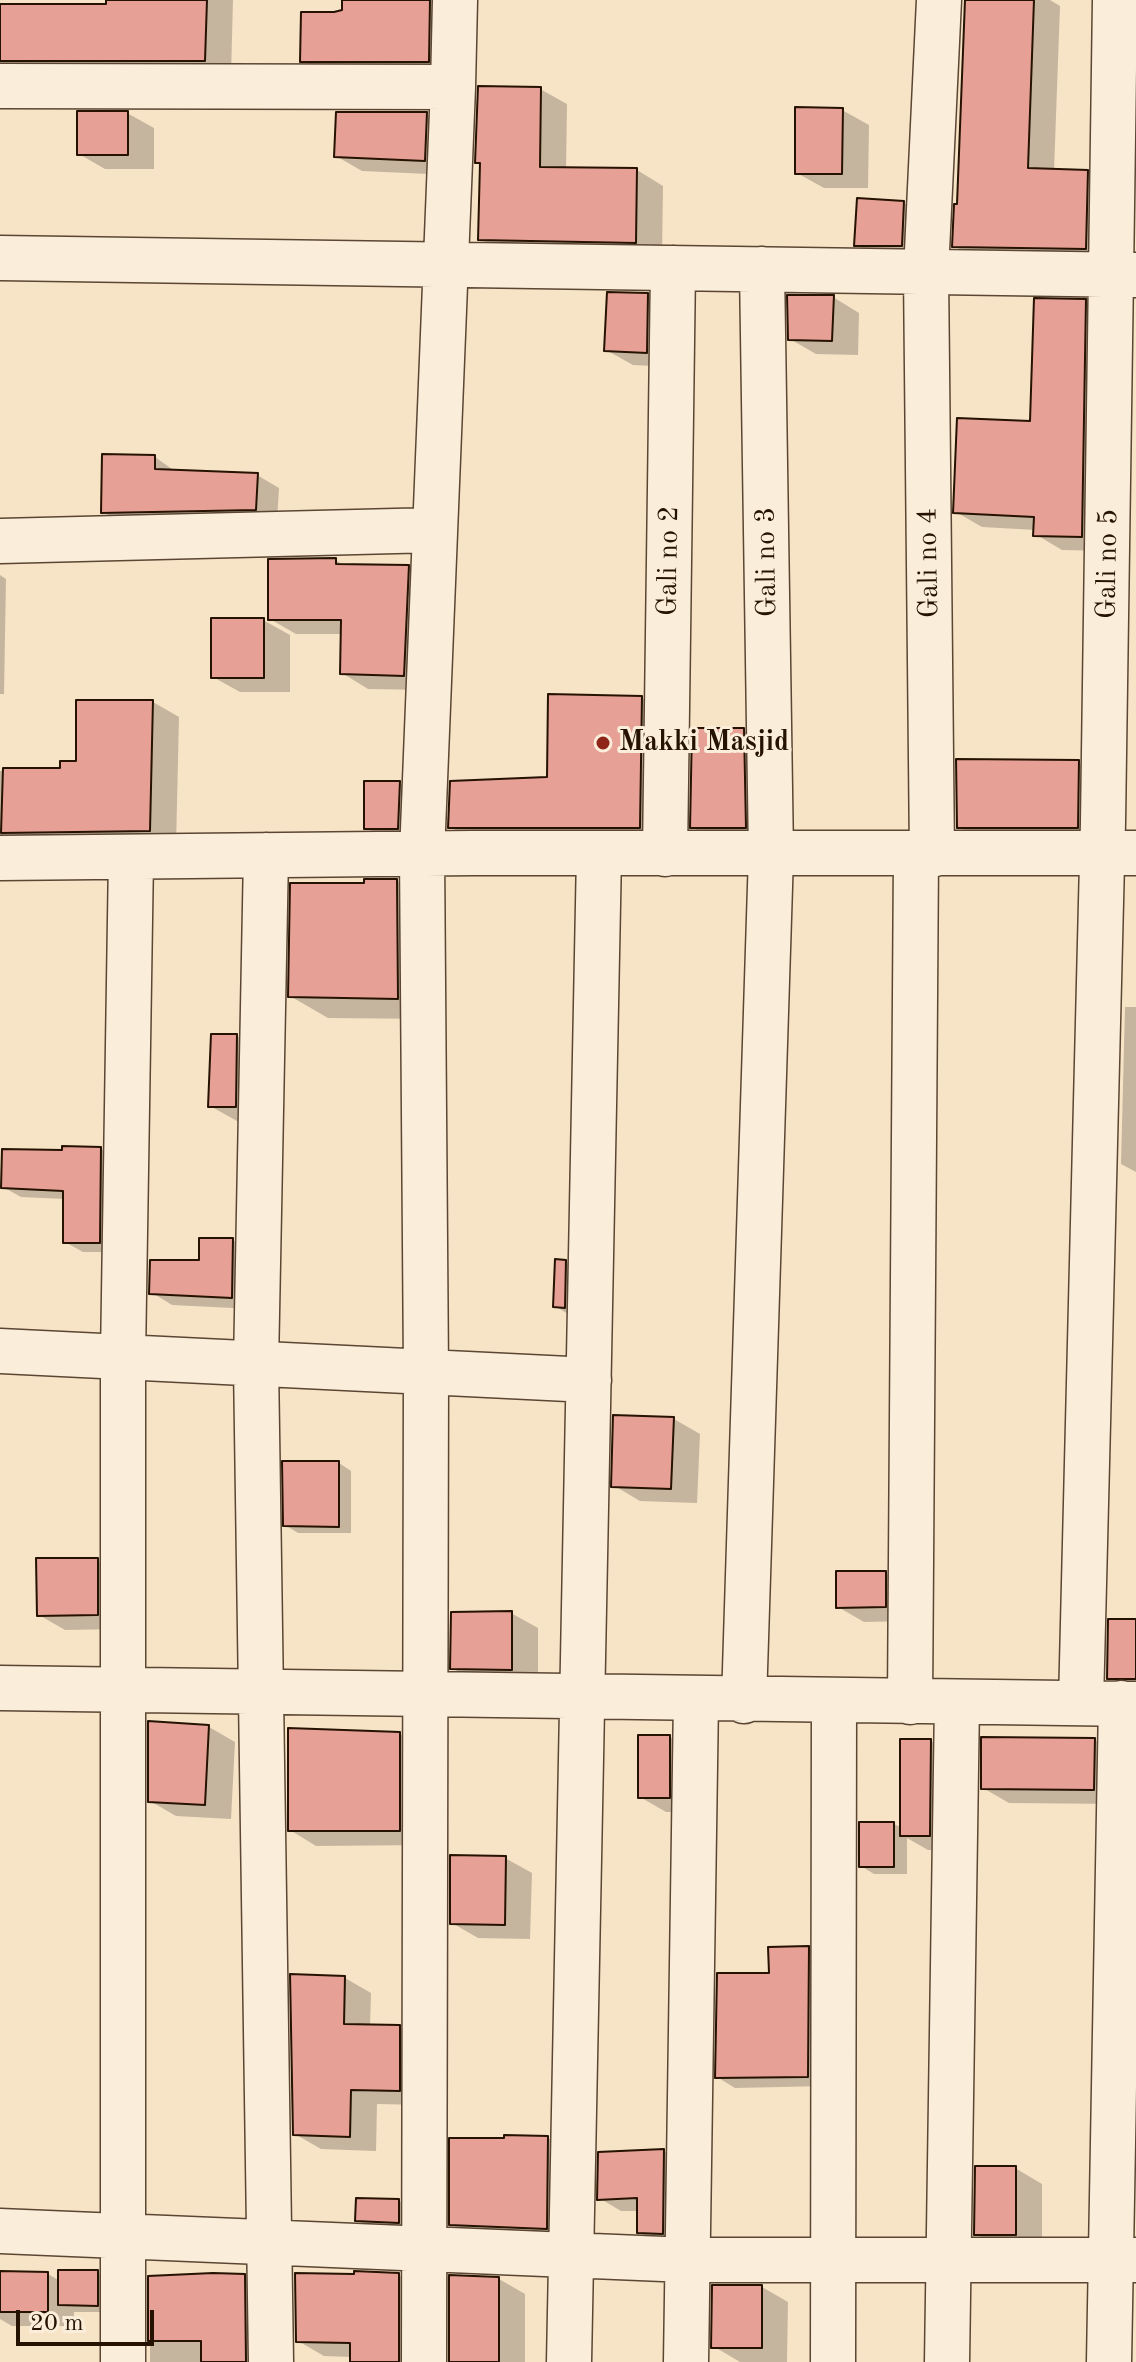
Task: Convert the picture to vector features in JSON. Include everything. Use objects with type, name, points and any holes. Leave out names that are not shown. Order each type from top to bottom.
[{"type":"street","points":[[424,2362],[426,1372],[422,854],[455,0]]},
{"type":"street","name":"Gali no 4","points":[[910,1702],[924,855],[926,272],[939,0]]},
{"type":"street","name":"Gali no 5","points":[[1109,2362],[1123,2260],[1113,1703],[1124,275],[1115,0]]},
{"type":"street","points":[[0,86],[453,87]]},
{"type":"street","points":[[0,258],[1124,275]]},
{"type":"street","name":"Gali no 2","points":[[665,854],[673,268]]},
{"type":"street","name":"Gali no 3","points":[[744,1701],[771,855],[762,269]]},
{"type":"street","points":[[0,541],[435,530]]},
{"type":"street","points":[[0,858],[422,854],[1119,854]]},
{"type":"street","points":[[569,2362],[599,854]]},
{"type":"street","points":[[266,855],[256,1364],[271,2362]]},
{"type":"street","points":[[123,2362],[123,1357],[131,857]]},
{"type":"street","points":[[0,1351],[589,1380]]},
{"type":"street","points":[[0,1688],[261,1690],[744,1701],[1113,1703]]},
{"type":"street","points":[[686,2362],[696,1699]]},
{"type":"street","points":[[833,2362],[834,1701]]},
{"type":"street","points":[[947,2362],[957,1702]]},
{"type":"street","points":[[0,2231],[687,2260],[1123,2260]]},
{"type":"building","points":[[106,0],[207,0],[205,61],[0,61],[0,4],[106,4]]},
{"type":"building","points":[[342,0],[430,0],[429,62],[300,62],[301,12],[342,10]]},
{"type":"building","points":[[965,0],[1034,0],[1028,168],[1088,170],[1086,249],[952,247],[954,204],[957,204]]},
{"type":"building","points":[[478,86],[541,87],[540,167],[637,168],[636,243],[478,240],[480,163],[475,163]]},
{"type":"building","points":[[795,107],[843,108],[842,174],[795,174]]},
{"type":"building","points":[[77,111],[128,111],[128,155],[77,155]]},
{"type":"building","points":[[336,112],[427,112],[425,161],[334,157]]},
{"type":"building","points":[[857,198],[904,201],[902,246],[854,246]]},
{"type":"building","points":[[607,292],[648,293],[647,353],[604,351]]},
{"type":"building","points":[[787,295],[834,295],[832,341],[788,340]]},
{"type":"building","points":[[1034,298],[1086,299],[1082,537],[1033,536],[1034,517],[953,513],[957,418],[1030,421]]},
{"type":"building","points":[[102,454],[155,455],[155,469],[258,473],[256,510],[101,513]]},
{"type":"building","points":[[336,558],[336,564],[409,565],[404,676],[340,674],[341,620],[268,620],[268,559]]},
{"type":"building","points":[[211,618],[264,618],[264,678],[211,678]]},
{"type":"building","name":"Makki Masjid","points":[[548,694],[642,696],[640,828],[448,828],[450,781],[547,777]]},
{"type":"building","points":[[76,700],[153,700],[150,831],[1,833],[3,768],[60,768],[60,761],[76,761]]},
{"type":"building","points":[[692,728],[744,728],[746,828],[690,828]]},
{"type":"building","points":[[956,759],[1079,760],[1078,828],[957,828]]},
{"type":"building","points":[[364,781],[400,781],[398,829],[364,829]]},
{"type":"building","points":[[364,879],[397,879],[398,999],[288,997],[290,883],[364,883]]},
{"type":"building","points":[[211,1034],[237,1034],[236,1107],[208,1107]]},
{"type":"building","points":[[62,1146],[101,1147],[100,1243],[63,1243],[63,1191],[1,1188],[2,1149],[62,1150]]},
{"type":"building","points":[[199,1238],[233,1238],[232,1298],[149,1294],[150,1260],[199,1260]]},
{"type":"building","points":[[555,1259],[566,1260],[565,1308],[553,1307]]},
{"type":"building","points":[[613,1415],[674,1417],[671,1489],[611,1487]]},
{"type":"building","points":[[282,1461],[339,1461],[339,1527],[283,1526]]},
{"type":"building","points":[[36,1558],[98,1558],[98,1615],[37,1616]]},
{"type":"building","points":[[836,1571],[886,1571],[886,1607],[836,1608]]},
{"type":"building","points":[[512,1611],[512,1670],[450,1669],[451,1612]]},
{"type":"building","points":[[1108,1619],[1136,1619],[1136,1679],[1107,1679]]},
{"type":"building","points":[[148,1721],[209,1725],[205,1805],[148,1802]]},
{"type":"building","points":[[288,1728],[400,1732],[400,1831],[288,1831]]},
{"type":"building","points":[[638,1735],[670,1735],[670,1798],[638,1798]]},
{"type":"building","points":[[981,1737],[1095,1738],[1094,1790],[981,1789]]},
{"type":"building","points":[[900,1739],[931,1739],[930,1836],[900,1836]]},
{"type":"building","points":[[859,1822],[894,1822],[894,1867],[859,1867]]},
{"type":"building","points":[[450,1855],[506,1856],[505,1925],[450,1924]]},
{"type":"building","points":[[809,1946],[808,2077],[715,2078],[717,1973],[769,1973],[768,1947]]},
{"type":"building","points":[[290,1974],[345,1976],[344,2024],[400,2025],[400,2091],[351,2090],[350,2137],[293,2135]]},
{"type":"building","points":[[504,2135],[548,2136],[547,2229],[449,2225],[449,2138],[504,2138]]},
{"type":"building","points":[[664,2149],[663,2234],[637,2233],[637,2198],[597,2200],[598,2152]]},
{"type":"building","points":[[975,2166],[1016,2166],[1016,2235],[974,2235]]},
{"type":"building","points":[[356,2198],[399,2199],[399,2223],[355,2221]]},
{"type":"building","points":[[58,2270],[98,2270],[98,2306],[58,2305]]},
{"type":"building","points":[[0,2271],[48,2272],[48,2312],[0,2312]]},
{"type":"building","points":[[354,2271],[399,2273],[399,2362],[350,2362],[350,2343],[296,2342],[295,2273],[354,2274]]},
{"type":"building","points":[[245,2274],[246,2362],[201,2362],[201,2341],[148,2341],[148,2276]]},
{"type":"building","points":[[449,2275],[499,2277],[499,2362],[449,2362]]},
{"type":"building","points":[[712,2285],[762,2285],[762,2348],[711,2348]]},
{"type":"place","name":"Makki Masjid","points":[[603,743]]}]
